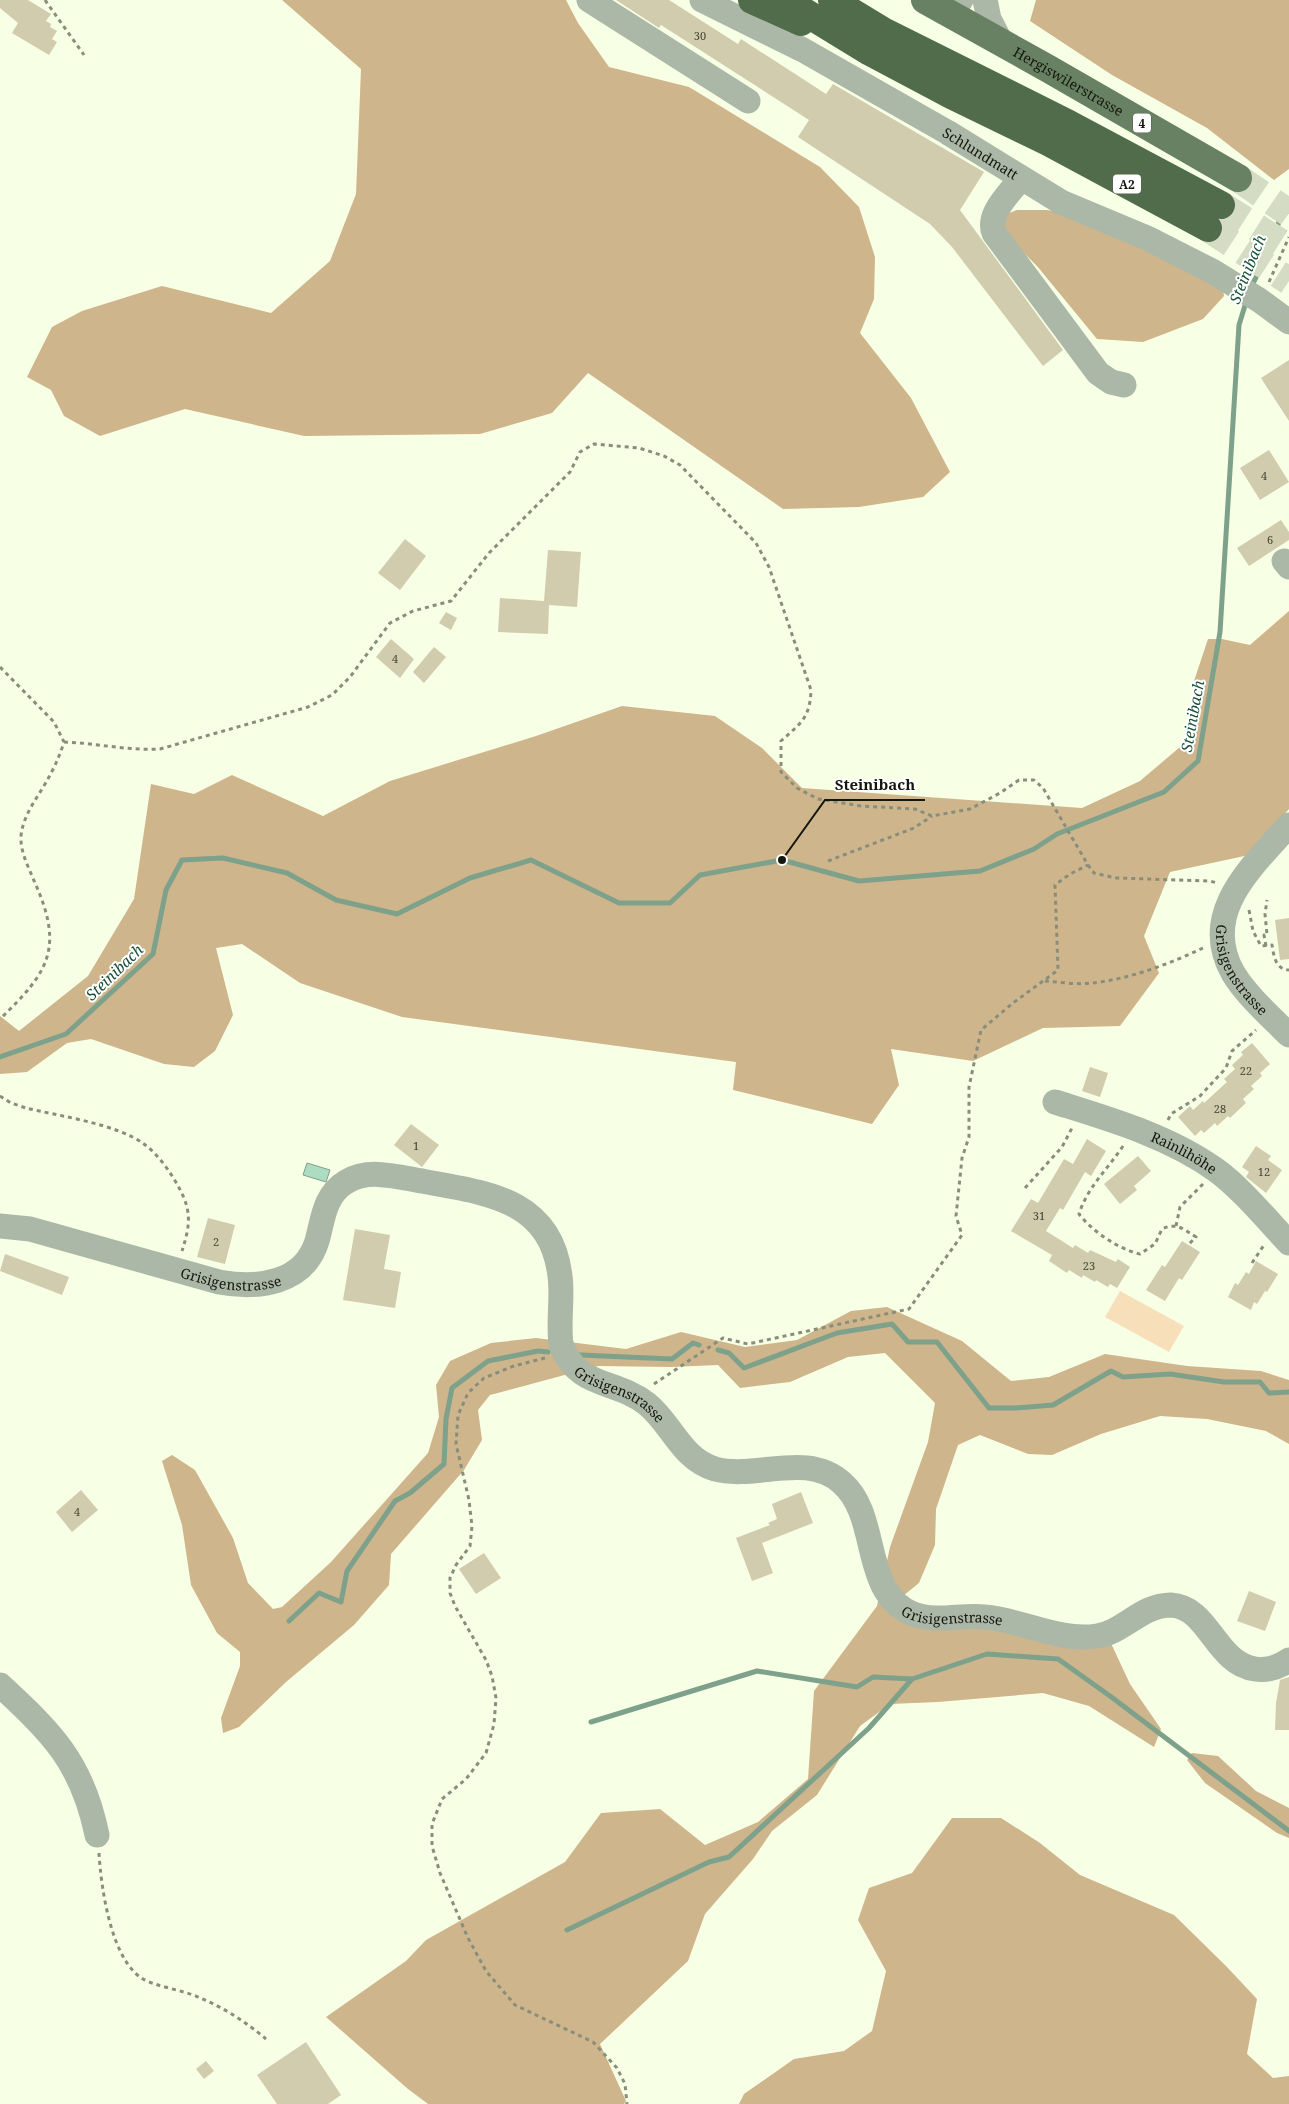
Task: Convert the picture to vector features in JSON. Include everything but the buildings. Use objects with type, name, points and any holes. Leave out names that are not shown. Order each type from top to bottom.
[{"type":"highway","points":[[752,0],[798,21],[843,36]]},
{"type":"highway","name":"A2","points":[[785,0],[843,36],[951,95],[1048,142],[1214,217],[1115,148],[883,31],[832,0]]},
{"type":"highway","points":[[865,0],[961,71]]},
{"type":"main road","name":"Hergiswilerstrasse","points":[[944,3],[1001,42],[1238,178]]},
{"type":"street","points":[[589,0],[748,101]]},
{"type":"street","name":"Schlundmatt","points":[[702,0],[804,50],[947,132],[1061,202],[1176,252],[1251,295],[1289,322]]},
{"type":"street","points":[[985,0],[989,20],[1001,42]]},
{"type":"street","points":[[1021,178],[993,216],[991,228],[1098,373],[1111,382],[1124,385]]},
{"type":"street","name":"Grisigenstrasse","points":[[1289,825],[1242,896],[1223,915],[1222,939],[1234,975],[1289,1035]]},
{"type":"street","name":"Rainlihöhe","points":[[1055,1102],[1134,1129],[1180,1148],[1217,1171],[1277,1243]]},
{"type":"street","name":"Grisigenstrasse","points":[[0,1226],[30,1230],[241,1286],[270,1283],[286,1277],[302,1266],[311,1256],[330,1197],[344,1182],[360,1176],[386,1176],[478,1191],[500,1197],[519,1207],[534,1219],[547,1237],[556,1257],[560,1276],[560,1335],[564,1353],[582,1374],[634,1396],[655,1412],[686,1451],[708,1466],[737,1472],[805,1467],[824,1472],[841,1482],[849,1489],[859,1507],[878,1573],[885,1589],[897,1603],[912,1613],[931,1618],[988,1617],[1070,1636],[1089,1637],[1113,1631],[1150,1609],[1172,1605],[1185,1609],[1195,1616],[1226,1654],[1238,1664],[1253,1669],[1268,1669],[1289,1660]]},
{"type":"street","points":[[0,1684],[34,1716],[57,1742],[69,1760],[88,1800],[97,1835]]},
{"type":"path","points":[[45,0],[84,55]]},
{"type":"path","points":[[1251,295],[1289,237]]},
{"type":"path","points":[[64,742],[92,743],[146,750],[160,749],[308,707],[332,695],[350,677],[390,623],[413,611],[451,601],[489,553],[570,472],[580,452],[594,444],[639,448],[664,456],[680,465],[756,543],[769,567],[811,690],[810,707],[803,720],[781,742],[781,772],[797,788],[818,798],[861,806],[915,810],[932,816]]},
{"type":"path","points":[[0,667],[54,722],[64,742],[57,761],[28,812],[21,842],[24,856],[47,912],[51,940],[49,951],[45,964],[31,986],[0,1019]]},
{"type":"path","points":[[828,861],[914,828],[932,816],[970,809],[1000,793],[1019,780],[1034,780],[1043,788],[1094,873],[1103,876],[1210,881],[1242,896],[1253,931],[1261,946],[1272,945],[1275,960],[1280,968],[1289,970]]},
{"type":"path","points":[[634,1396],[665,1378],[723,1338],[748,1344],[909,1308],[962,1235],[956,1216],[962,1158],[969,1137],[969,1087],[981,1030],[1058,970],[1055,885],[1070,874],[1088,865]]},
{"type":"path","points":[[1266,946],[1264,935],[1267,935],[1265,914],[1267,900]]},
{"type":"path","points":[[1044,981],[1091,984],[1131,976],[1178,960],[1222,939]]},
{"type":"path","points":[[1171,1114],[1200,1096],[1226,1068],[1232,1051],[1245,1040]]},
{"type":"path","points":[[0,1096],[11,1103],[26,1108],[126,1134],[153,1151],[171,1174],[189,1207],[189,1227],[175,1270]]},
{"type":"path","points":[[1025,1188],[1062,1147],[1082,1110]]},
{"type":"path","points":[[1134,1129],[1111,1164],[1094,1181],[1083,1200],[1078,1214],[1098,1234],[1140,1254],[1155,1244],[1162,1229],[1171,1225],[1183,1227],[1196,1237],[1188,1245]]},
{"type":"path","points":[[1176,1226],[1180,1207],[1206,1182]]},
{"type":"path","points":[[1252,1263],[1277,1243]]},
{"type":"path","points":[[564,1353],[514,1366],[484,1378],[468,1393],[458,1415],[456,1444],[469,1500],[472,1526],[470,1546],[456,1565],[450,1578],[450,1593],[454,1606],[486,1660],[492,1676],[496,1698],[494,1724],[486,1752],[466,1778],[442,1799],[432,1824],[432,1846],[447,1890],[468,1938],[486,1971],[515,2005],[593,2042],[617,2068],[625,2084],[627,2104]]},
{"type":"path","points":[[97,1835],[103,1900],[125,1962],[143,1979],[198,1997],[246,2021],[266,2039]]},
{"type":"shaded area","points":[[282,0],[566,0],[578,23],[609,67],[689,87],[820,167],[859,207],[875,257],[874,299],[860,333],[911,398],[950,472],[923,497],[859,507],[783,509],[588,373],[552,413],[480,434],[304,436],[185,409],[100,436],[64,416],[51,390],[27,377],[52,327],[82,311],[162,286],[271,313],[330,261],[356,194],[361,69]]},
{"type":"shaded area","points":[[1036,0],[1289,0],[1289,169],[1274,180],[1207,128],[1112,75],[1030,21]]},
{"type":"shaded area","points":[[1017,210],[1047,210],[1076,214],[1223,289],[1224,296],[1203,319],[1143,342],[1097,339],[1037,266],[1000,229],[1004,215]]},
{"type":"shaded area","points":[[1289,611],[1289,809],[1249,855],[1170,872],[1144,936],[1159,973],[1120,1026],[1043,1028],[973,1061],[891,1049],[899,1085],[872,1124],[733,1090],[736,1062],[402,1017],[300,983],[242,944],[216,948],[233,1015],[215,1051],[194,1067],[164,1064],[91,1039],[67,1043],[27,1072],[0,1074],[0,1016],[19,1031],[88,976],[134,899],[151,784],[194,794],[232,775],[323,816],[390,781],[536,736],[622,706],[715,716],[762,748],[802,788],[1082,808],[1140,781],[1180,747],[1196,723],[1194,681],[1208,639],[1222,639],[1250,645]]},
{"type":"shaded area","points":[[307,1163],[330,1170],[326,1182],[303,1175]]},
{"type":"shaded area","points":[[1120,1291],[1184,1326],[1169,1352],[1105,1317]]},
{"type":"shaded area","points":[[887,1307],[962,1341],[1011,1381],[1049,1377],[1105,1354],[1187,1366],[1261,1371],[1289,1380],[1289,1444],[1266,1431],[1207,1419],[1160,1416],[1101,1434],[1052,1455],[1028,1454],[980,1435],[958,1445],[936,1509],[935,1545],[919,1583],[898,1600],[883,1580],[890,1547],[928,1442],[935,1403],[885,1353],[848,1357],[790,1382],[740,1388],[718,1365],[671,1367],[598,1366],[490,1395],[478,1410],[482,1440],[464,1470],[391,1554],[389,1585],[354,1625],[286,1682],[239,1727],[223,1733],[221,1718],[240,1666],[240,1652],[217,1633],[191,1585],[182,1525],[162,1461],[172,1455],[195,1470],[233,1538],[248,1583],[273,1609],[282,1607],[331,1562],[428,1453],[439,1417],[436,1385],[450,1361],[491,1343],[536,1338],[626,1349],[681,1332],[745,1347],[797,1340],[851,1311]]},
{"type":"shaded area","points":[[880,1592],[892,1604],[1109,1639],[1130,1684],[1161,1729],[1154,1747],[1089,1706],[1043,1693],[890,1704],[860,1726],[817,1795],[772,1831],[753,1859],[705,1914],[688,1961],[600,2044],[626,2101],[624,2104],[428,2104],[408,2089],[326,2017],[406,1961],[426,1940],[565,1862],[601,1813],[660,1809],[705,1845],[758,1822],[808,1779],[814,1691],[877,1606]]},
{"type":"shaded area","points":[[1192,1753],[1218,1756],[1256,1791],[1289,1808],[1289,1838],[1277,1833],[1205,1783],[1187,1760]]},
{"type":"shaded area","points":[[952,1818],[1001,1818],[1040,1843],[1080,1875],[1174,1915],[1257,1999],[1247,2054],[1273,2078],[1289,2076],[1289,2104],[739,2104],[744,2094],[794,2059],[844,2051],[872,2031],[886,1971],[858,1920],[869,1888],[912,1873]]},
{"type":"waterway","name":"Steinibach","points":[[1251,287],[1272,247],[1279,221],[1289,209]]},
{"type":"waterway","name":"Steinibach","points":[[0,1057],[66,1034],[153,954],[166,890],[182,860],[223,858],[287,873],[336,900],[397,914],[470,878],[531,860],[619,903],[670,903],[700,875],[782,860],[859,881],[980,871],[1034,849],[1057,834],[1164,792],[1198,761],[1220,632],[1239,325],[1247,299]]},
{"type":"waterway","points":[[718,1350],[729,1353],[744,1368],[837,1333],[892,1324],[908,1342],[937,1342],[989,1408],[1053,1405],[1111,1371],[1123,1377],[1170,1374],[1224,1382],[1260,1382],[1269,1393],[1289,1392]]},
{"type":"waterway","points":[[580,1355],[672,1359],[693,1343],[699,1345]]},
{"type":"waterway","points":[[289,1621],[319,1593],[341,1602],[347,1571],[395,1501],[410,1493],[444,1464],[446,1419],[452,1388],[488,1361],[538,1351],[548,1352]]},
{"type":"waterway","points":[[591,1722],[757,1671],[857,1687],[873,1677],[912,1679],[987,1654],[1058,1659],[1289,1831]]},
{"type":"waterway","points":[[567,1930],[709,1862],[729,1857],[869,1728],[912,1679]]},
{"type":"tunnel","points":[[1238,178],[1289,213]]},
{"type":"tunnel","points":[[1221,205],[1289,248]]},
{"type":"tunnel","points":[[1208,228],[1289,281]]},
{"type":"place","name":"Steinibach","points":[[782,860]]}]
